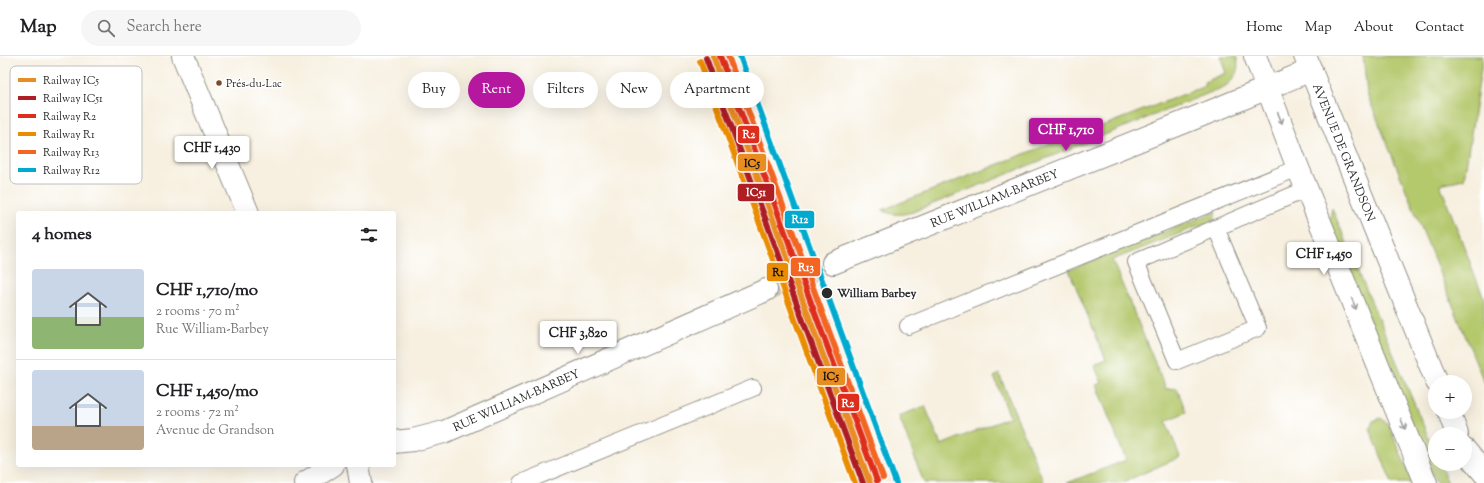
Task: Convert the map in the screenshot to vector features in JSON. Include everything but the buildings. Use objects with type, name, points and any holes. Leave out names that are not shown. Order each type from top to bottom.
[{"type":"street","points":[[184,56],[247,211]]},
{"type":"street","points":[[1254,56],[1426,483]]},
{"type":"street","name":"RUE WILLIAM-BARBEY","points":[[834,263],[1267,88],[1308,63]]},
{"type":"street","name":"AVENUE DE GRANDSON","points":[[1308,63],[1433,375]]},
{"type":"street","name":"RUE WILLIAM-BARBEY","points":[[396,442],[413,440],[444,432],[766,290]]},
{"type":"street","points":[[1472,458],[1484,473]]},
{"type":"street","points":[[305,483],[330,467]]},
{"type":"street","points":[[358,467],[361,483]]},
{"type":"street","points":[[1468,471],[1471,483]]},
{"type":"lane","points":[[908,326],[1298,168]]},
{"type":"lane","points":[[1216,228],[1258,328],[1178,361],[1136,262],[1307,189]]},
{"type":"lane","points":[[521,483],[753,388]]},
{"type":"green space","points":[[1220,56],[1236,56],[1238,65],[1234,78],[1224,87],[913,212],[897,214],[882,210],[1090,128],[1092,130],[1205,86],[1204,82],[1226,73]]},
{"type":"green space","points":[[1363,56],[1483,56],[1464,179],[1440,184],[1484,299],[1484,382],[1367,94]]},
{"type":"green space","points":[[1332,208],[1428,436],[1428,463],[1329,222]]},
{"type":"green space","points":[[1217,211],[1214,220],[1112,260],[1166,389],[1177,388],[1186,412],[1166,421],[1180,457],[1121,483],[1067,483],[1126,460],[1096,385],[1102,383],[1094,365],[1106,360],[1069,270]]},
{"type":"green space","points":[[999,374],[1044,483],[924,483],[899,416],[925,406],[941,445],[1010,417],[994,377]]},
{"type":"green space","points":[[1381,418],[1388,424],[1413,483],[1392,483],[1370,429],[1373,421]]},
{"type":"green space","points":[[1431,471],[1443,471],[1448,483],[1436,483]]},
{"type":"tunnel","points":[[766,290],[833,263]]},
{"type":"rail line","name":"IC5","points":[[713,56],[870,483]]},
{"type":"rail line","name":"R2","points":[[720,56],[877,481]]},
{"type":"rail line","name":"R13","points":[[728,56],[883,478]]},
{"type":"rail line","name":"R12","points":[[740,56],[896,483]]},
{"type":"rail line","name":"IC51","points":[[706,58],[863,483]]},
{"type":"rail line","name":"R1","points":[[700,61],[855,483]]},
{"type":"place","name":"Prés-du-Lac","points":[[219,83]]},
{"type":"place","name":"William Barbey","points":[[827,293]]}]
